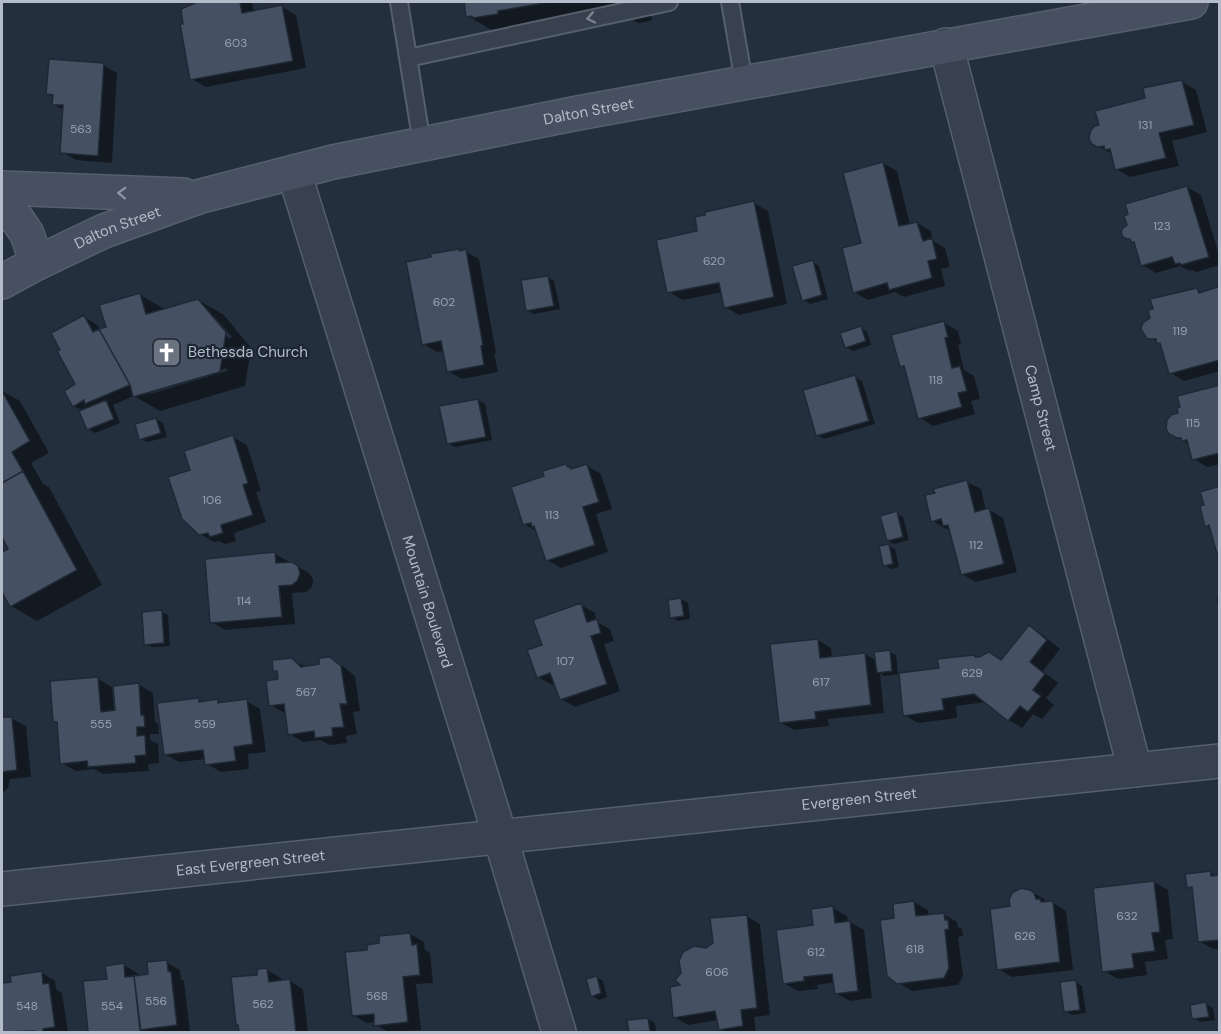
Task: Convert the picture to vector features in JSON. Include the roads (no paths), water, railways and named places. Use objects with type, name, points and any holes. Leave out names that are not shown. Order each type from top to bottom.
[{"type":"main road","name":"Dalton Street","points":[[2,282],[104,231],[201,196],[333,162],[578,113],[946,45],[1129,7],[1191,2]]},
{"type":"main road","points":[[2,188],[201,196]]},
{"type":"main road","points":[[2,210],[17,219],[27,234],[37,263]]},
{"type":"street","name":"Camp Street","points":[[946,45],[1135,770]]},
{"type":"street","name":"Mountain Boulevard","points":[[294,172],[559,1032]]},
{"type":"street","name":"Evergreen Street","points":[[500,836],[1220,761]]},
{"type":"street","name":"East Evergreen Street","points":[[2,890],[500,836]]},
{"type":"lane","points":[[399,2],[422,144]]},
{"type":"lane","points":[[408,58],[669,2]]},
{"type":"lane","points":[[730,2],[744,82]]},
{"type":"place","name":"Bethesda Church","points":[[167,352]]}]
